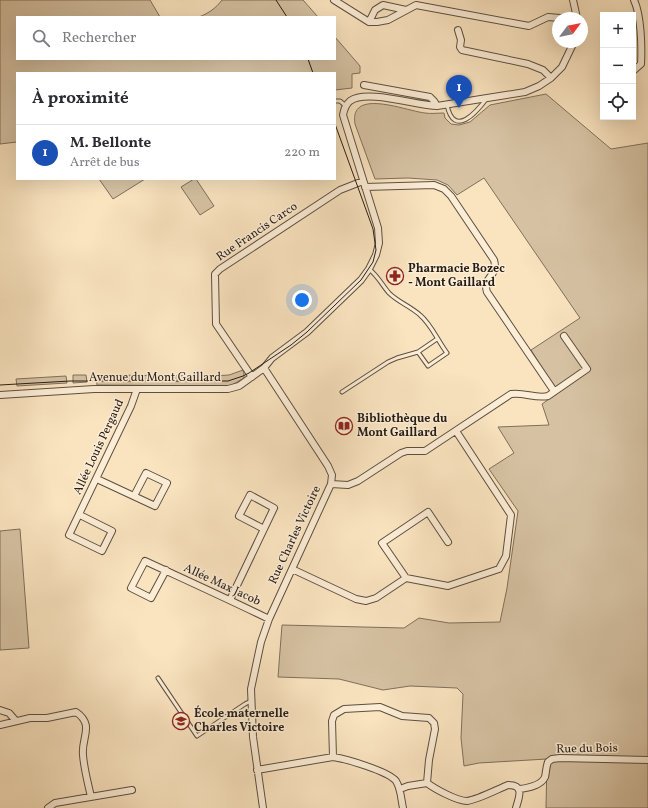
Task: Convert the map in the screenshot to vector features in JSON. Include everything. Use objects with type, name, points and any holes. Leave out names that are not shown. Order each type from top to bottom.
[{"type":"street","points":[[334,0],[369,22],[388,20],[416,5],[529,26],[548,17],[552,17]]},
{"type":"street","points":[[573,0],[576,12]]},
{"type":"street","points":[[634,0],[638,8],[642,55],[641,64],[636,68]]},
{"type":"street","points":[[369,22],[375,10],[383,5],[406,10]]},
{"type":"street","points":[[458,30],[461,40],[460,47],[462,50],[528,64],[543,70],[551,78]]},
{"type":"street","points":[[346,106],[350,101],[358,97],[373,96],[424,106],[436,106],[525,92],[539,86],[551,78],[562,67],[571,48]]},
{"type":"street","points":[[364,85],[430,97],[436,106]]},
{"type":"street","name":"Avenue du Mont Gaillard","points":[[0,395],[70,390],[228,389],[239,386],[264,368],[272,358],[291,345],[312,327],[361,280],[369,269],[376,255],[379,243],[378,228],[343,115],[346,106]]},
{"type":"street","points":[[364,184],[434,185],[444,190],[451,196],[494,260],[496,266],[495,271],[487,280],[487,292],[554,391]]},
{"type":"street","name":"Rue Francis Carco","points":[[252,377],[216,324],[215,274],[220,269],[308,211],[347,187],[364,184]]},
{"type":"street","points":[[331,484],[348,486],[401,453],[407,451],[424,451],[511,394],[518,392],[542,397],[548,396],[587,369],[564,336]]},
{"type":"street","name":"Rue Charles Victoire","points":[[263,808],[253,737],[251,689],[261,642],[269,619],[331,484],[332,475],[328,466],[264,368]]},
{"type":"street","name":"Allée Louis Pergaud","points":[[80,515],[112,531],[102,551],[69,535],[80,515],[131,406],[137,389]]},
{"type":"street","points":[[292,569],[356,599],[366,601],[376,598],[406,578],[448,586],[499,569],[506,556],[511,515],[456,431]]},
{"type":"street","points":[[97,479],[155,506],[167,483],[146,473],[134,496]]},
{"type":"street","points":[[230,600],[264,529],[274,508],[250,495],[239,516],[264,529]]},
{"type":"street","points":[[406,578],[382,543],[428,512],[448,542]]},
{"type":"street","name":"Allée Max Jacob","points":[[166,570],[151,598],[131,588],[145,561],[166,570],[269,619]]},
{"type":"street","points":[[333,757],[332,721],[334,715],[344,709],[380,707],[402,716],[429,718],[434,723],[435,729],[429,760],[427,783]]},
{"type":"street","points":[[0,710],[9,713],[16,721]]},
{"type":"street","points":[[0,725],[30,718],[47,718],[76,712],[81,715],[85,720],[87,732],[82,753],[91,797]]},
{"type":"street","points":[[257,770],[333,757],[344,758],[386,774],[395,780],[400,789],[403,808]]},
{"type":"street","name":"Rue du Bois","points":[[520,790],[535,786],[542,781],[545,777],[545,769],[548,762],[560,758],[648,760]]},
{"type":"street","points":[[400,789],[427,783],[436,790],[465,801],[472,800],[508,785],[513,785],[520,790],[521,793],[516,808]]},
{"type":"street","points":[[48,808],[55,803],[132,790]]},
{"type":"lane","points":[[447,105],[450,116],[453,119],[461,121],[474,114],[487,98]]},
{"type":"lane","points":[[336,100],[340,101],[346,106]]},
{"type":"lane","points":[[369,269],[377,276],[388,292],[413,309],[424,319],[446,353],[428,366],[418,352]]},
{"type":"lane","points":[[342,392],[392,360],[418,352],[437,339]]},
{"type":"lane","points":[[158,678],[196,736],[251,701]]},
{"type":"shaded area","points":[[0,0],[150,0],[159,16],[16,16],[16,60],[336,60],[336,38],[360,66],[360,73],[352,74],[352,88],[336,90],[336,72],[16,72],[16,142],[0,144]]},
{"type":"shaded area","points":[[222,0],[303,0],[317,16],[201,16],[212,10]]},
{"type":"shaded area","points":[[546,94],[611,149],[648,143],[648,808],[546,808],[547,759],[479,763],[464,766],[461,738],[463,694],[457,688],[410,686],[383,690],[339,679],[278,677],[282,625],[404,628],[419,618],[449,623],[500,622],[507,588],[518,511],[489,469],[514,453],[498,427],[549,425],[542,404],[558,393],[531,350],[580,318],[484,178],[457,195],[448,185],[437,180],[408,178],[375,179],[355,124],[356,113],[361,106],[370,104],[381,104],[425,113],[444,113],[445,118],[451,124],[459,125],[470,122],[490,105]]},
{"type":"shaded area","points":[[100,180],[143,180],[113,199]]},
{"type":"shaded area","points":[[192,180],[197,180],[214,206],[200,215],[181,187]]},
{"type":"shaded area","points":[[243,370],[244,378],[230,386],[97,385],[96,375],[213,376],[229,375]]},
{"type":"shaded area","points":[[73,375],[86,375],[87,382],[73,383]]},
{"type":"shaded area","points":[[66,376],[67,383],[17,386],[16,379]]},
{"type":"shaded area","points":[[20,529],[29,648],[0,650],[0,531]]},
{"type":"tram line","points":[[276,0],[286,16]]},
{"type":"tram line","points":[[308,60],[313,72]]},
{"type":"tram line","points":[[0,385],[70,381],[228,381],[249,373],[291,345],[307,332],[361,280],[373,262],[376,250],[373,229],[336,127]]},
{"type":"place","name":"M. Bellonte","points":[[459,108]]},
{"type":"place","name":"Pharmacie Bozec - Mont Gaillard","points":[[395,276]]},
{"type":"place","name":"Bibliothèque du Mont Gaillard","points":[[344,426]]},
{"type":"place","name":"École maternelle Charles Victoire","points":[[181,721]]}]
